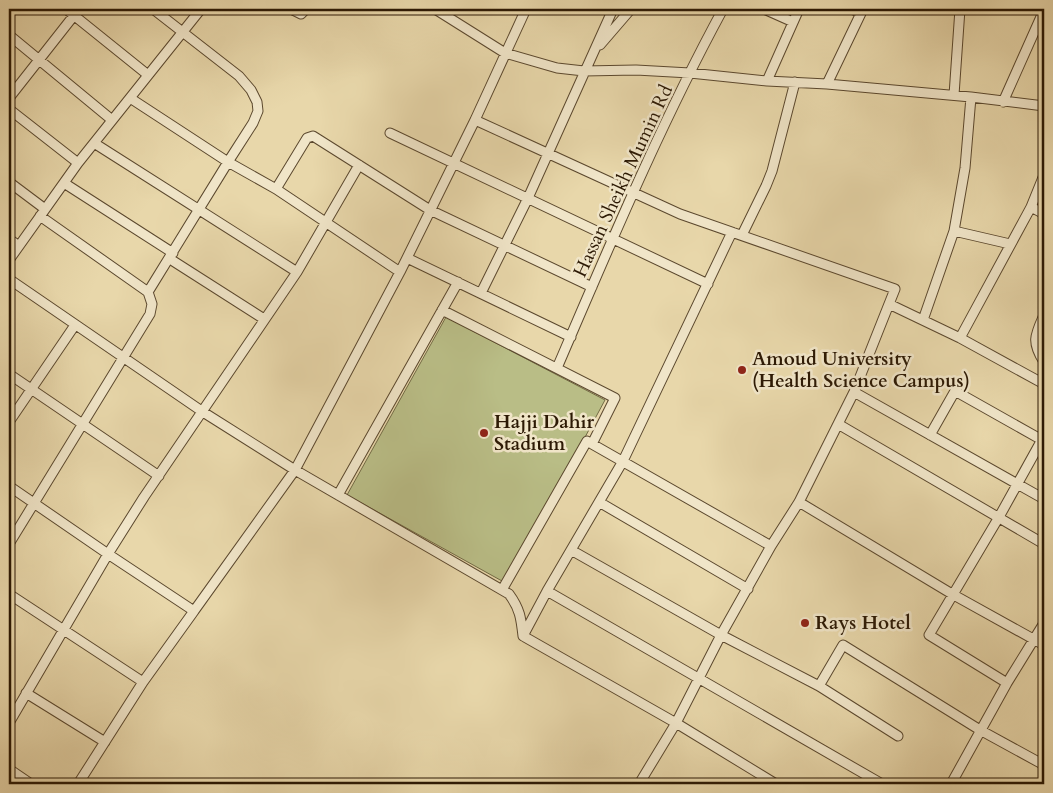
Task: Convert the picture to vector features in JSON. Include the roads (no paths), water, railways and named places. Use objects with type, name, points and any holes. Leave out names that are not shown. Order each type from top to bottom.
[{"type":"street","points":[[66,9],[76,12],[148,75]]},
{"type":"street","points":[[148,292],[254,123],[258,111],[257,102],[251,90],[239,76],[153,9]]},
{"type":"street","points":[[9,260],[78,163],[201,9]]},
{"type":"street","points":[[292,9],[300,14],[306,9]]},
{"type":"street","points":[[435,9],[449,13],[505,53],[557,68],[584,71],[636,70],[690,73],[971,97],[1044,106]]},
{"type":"street","points":[[78,784],[143,682],[295,470],[400,272],[475,120],[526,9]]},
{"type":"street","points":[[480,293],[528,198],[613,9]]},
{"type":"street","points":[[593,52],[631,9]]},
{"type":"street","name":"Hassan Sheikh Mumin Rd","points":[[557,368],[633,194],[690,73],[723,9]]},
{"type":"street","points":[[764,9],[793,22]]},
{"type":"street","points":[[767,81],[799,9]]},
{"type":"street","points":[[827,84],[862,11],[851,9]]},
{"type":"street","points":[[954,96],[960,9]]},
{"type":"street","points":[[1002,102],[1044,10]]},
{"type":"street","points":[[9,98],[76,12]]},
{"type":"street","points":[[9,35],[112,120]]},
{"type":"street","points":[[742,235],[772,171],[795,82]]},
{"type":"street","points":[[923,320],[954,231],[965,168],[971,97]]},
{"type":"street","points":[[130,98],[228,162],[276,189],[400,272]]},
{"type":"street","points":[[9,109],[78,163]]},
{"type":"street","points":[[475,120],[680,214],[895,290],[854,392],[799,502],[721,635],[676,723],[639,784]]},
{"type":"street","points":[[390,133],[708,284]]},
{"type":"street","points":[[276,189],[308,136],[313,136],[430,210],[592,287]]},
{"type":"street","points":[[94,143],[297,272]]},
{"type":"street","points":[[9,723],[108,554],[297,272],[359,165]]},
{"type":"street","points":[[960,338],[1031,207],[1044,175]]},
{"type":"street","points":[[64,183],[264,319]]},
{"type":"street","points":[[9,544],[150,314],[152,304],[148,292],[42,213],[10,185]]},
{"type":"street","points":[[1031,207],[1044,214]]},
{"type":"street","points":[[954,231],[1010,244]]},
{"type":"street","points":[[523,636],[623,461],[732,232]]},
{"type":"street","points":[[9,239],[19,246]]},
{"type":"street","points":[[407,258],[571,337]]},
{"type":"street","points":[[9,279],[202,412],[295,470],[509,594],[521,616],[523,636]]},
{"type":"street","points":[[338,495],[458,282]]},
{"type":"street","points":[[889,304],[960,338],[1044,384]]},
{"type":"street","points":[[442,310],[615,398],[592,444]]},
{"type":"street","points":[[1044,315],[1035,336],[1035,345],[1044,362]]},
{"type":"street","points":[[9,422],[74,325]]},
{"type":"street","points":[[9,374],[159,476]]},
{"type":"street","points":[[930,435],[955,391],[1043,438],[929,635],[1007,682]]},
{"type":"street","points":[[854,392],[1044,499]]},
{"type":"street","points":[[838,424],[1044,544]]},
{"type":"street","points":[[502,590],[587,441],[772,546]]},
{"type":"street","points":[[9,486],[194,611]]},
{"type":"street","points":[[599,502],[748,589]]},
{"type":"street","points":[[799,502],[952,594],[1044,645]]},
{"type":"street","points":[[571,550],[721,635],[819,686],[898,736]]},
{"type":"street","points":[[547,591],[882,784]]},
{"type":"street","points":[[9,594],[64,628],[143,682]]},
{"type":"street","points":[[951,784],[1007,682],[1044,623]]},
{"type":"street","points":[[523,636],[676,723],[776,784]]},
{"type":"street","points":[[819,686],[843,645],[980,730],[1044,764]]},
{"type":"street","points":[[26,693],[105,742]]},
{"type":"street","points":[[9,769],[31,784]]},
{"type":"place","name":"Amoud University (Health Science Campus)","points":[[742,370]]},
{"type":"place","name":"Hajji Dahir Stadium","points":[[484,433]]},
{"type":"place","name":"Rays Hotel","points":[[805,623]]}]
